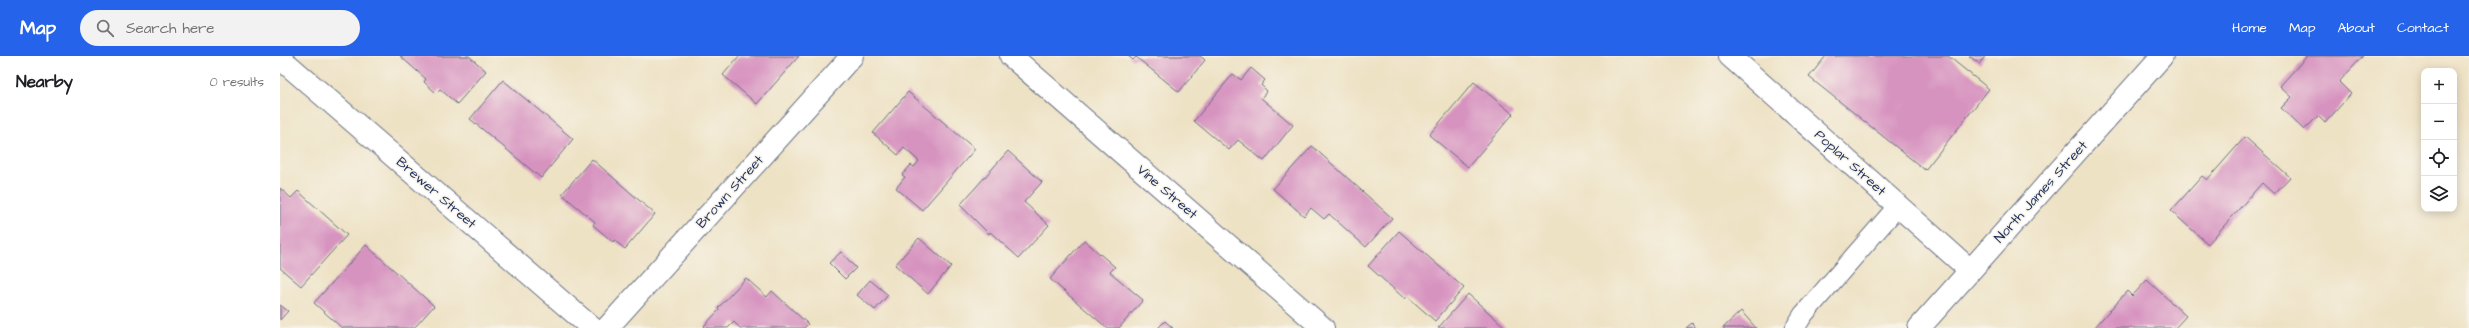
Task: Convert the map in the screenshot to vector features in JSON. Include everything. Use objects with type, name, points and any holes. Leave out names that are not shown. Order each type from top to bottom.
[{"type":"street","name":"Brown Street","points":[[608,328],[852,56]]},
{"type":"street","name":"Vine Street","points":[[1011,56],[1323,328]]},
{"type":"street","name":"Poplar Street","points":[[1730,56],[1970,270]]},
{"type":"street","name":"North James Street","points":[[1919,328],[2162,56]]},
{"type":"street","name":"Brewer Street","points":[[280,58],[592,328]]},
{"type":"lane","points":[[1795,328],[1803,315],[1898,206]]},
{"type":"building","points":[[400,56],[469,56],[486,71],[457,104],[440,89],[436,93],[424,82],[426,79]]},
{"type":"building","points":[[739,56],[799,56],[757,104],[723,75]]},
{"type":"building","points":[[1128,56],[1200,56],[1205,60],[1179,92],[1136,57],[1133,60]]},
{"type":"building","points":[[1826,56],[1948,56],[1989,89],[1925,170],[1809,77]]},
{"type":"building","points":[[1969,56],[1985,56],[1980,64]]},
{"type":"building","points":[[2307,56],[2363,56],[2339,82],[2351,94],[2325,123],[2318,116],[2304,130],[2281,108],[2292,97],[2280,86]]},
{"type":"building","points":[[1251,68],[1265,80],[1261,85],[1267,91],[1261,98],[1293,125],[1264,161],[1238,140],[1229,150],[1194,121],[1233,74],[1241,80]]},
{"type":"building","points":[[503,80],[573,139],[541,178],[470,119]]},
{"type":"building","points":[[1474,82],[1513,114],[1468,167],[1429,135]]},
{"type":"building","points":[[908,92],[975,149],[922,210],[896,188],[905,177],[902,175],[911,165],[914,167],[919,161],[904,148],[898,155],[873,133]]},
{"type":"building","points":[[2245,137],[2290,177],[2274,194],[2262,183],[2208,244],[2171,211],[2202,176],[2207,180]]},
{"type":"building","points":[[1312,146],[1392,218],[1366,247],[1329,214],[1324,219],[1311,208],[1304,216],[1273,189]]},
{"type":"building","points":[[1008,151],[1042,182],[1024,202],[1049,225],[1019,258],[990,232],[989,234],[960,205]]},
{"type":"building","points":[[592,159],[655,214],[625,249],[614,240],[613,242],[593,225],[595,222],[562,194]]},
{"type":"building","points":[[280,188],[291,198],[298,191],[347,235],[301,286],[280,268]]},
{"type":"building","points":[[1399,231],[1464,288],[1435,321],[1407,296],[1405,299],[1368,266]]},
{"type":"building","points":[[919,238],[951,266],[928,294],[895,265]]},
{"type":"building","points":[[1084,240],[1115,267],[1110,272],[1143,300],[1119,328],[1107,328],[1050,279]]},
{"type":"building","points":[[366,245],[434,306],[414,328],[342,328],[314,303]]},
{"type":"building","points":[[841,252],[856,268],[845,279],[829,263]]},
{"type":"building","points":[[746,278],[767,297],[772,291],[808,324],[804,328],[740,328],[734,322],[728,328],[706,328],[704,326],[719,310],[718,308]]},
{"type":"building","points":[[870,280],[888,295],[875,310],[857,295]]},
{"type":"building","points":[[2147,280],[2186,316],[2175,328],[2094,328],[2127,291],[2132,296]]},
{"type":"building","points":[[1468,294],[1506,328],[1438,328]]},
{"type":"building","points":[[280,305],[288,311],[280,320]]},
{"type":"building","points":[[1741,311],[1756,328],[1723,328]]},
{"type":"building","points":[[1165,321],[1173,328],[1158,328]]},
{"type":"building","points":[[1692,323],[1696,328],[1686,328]]}]
